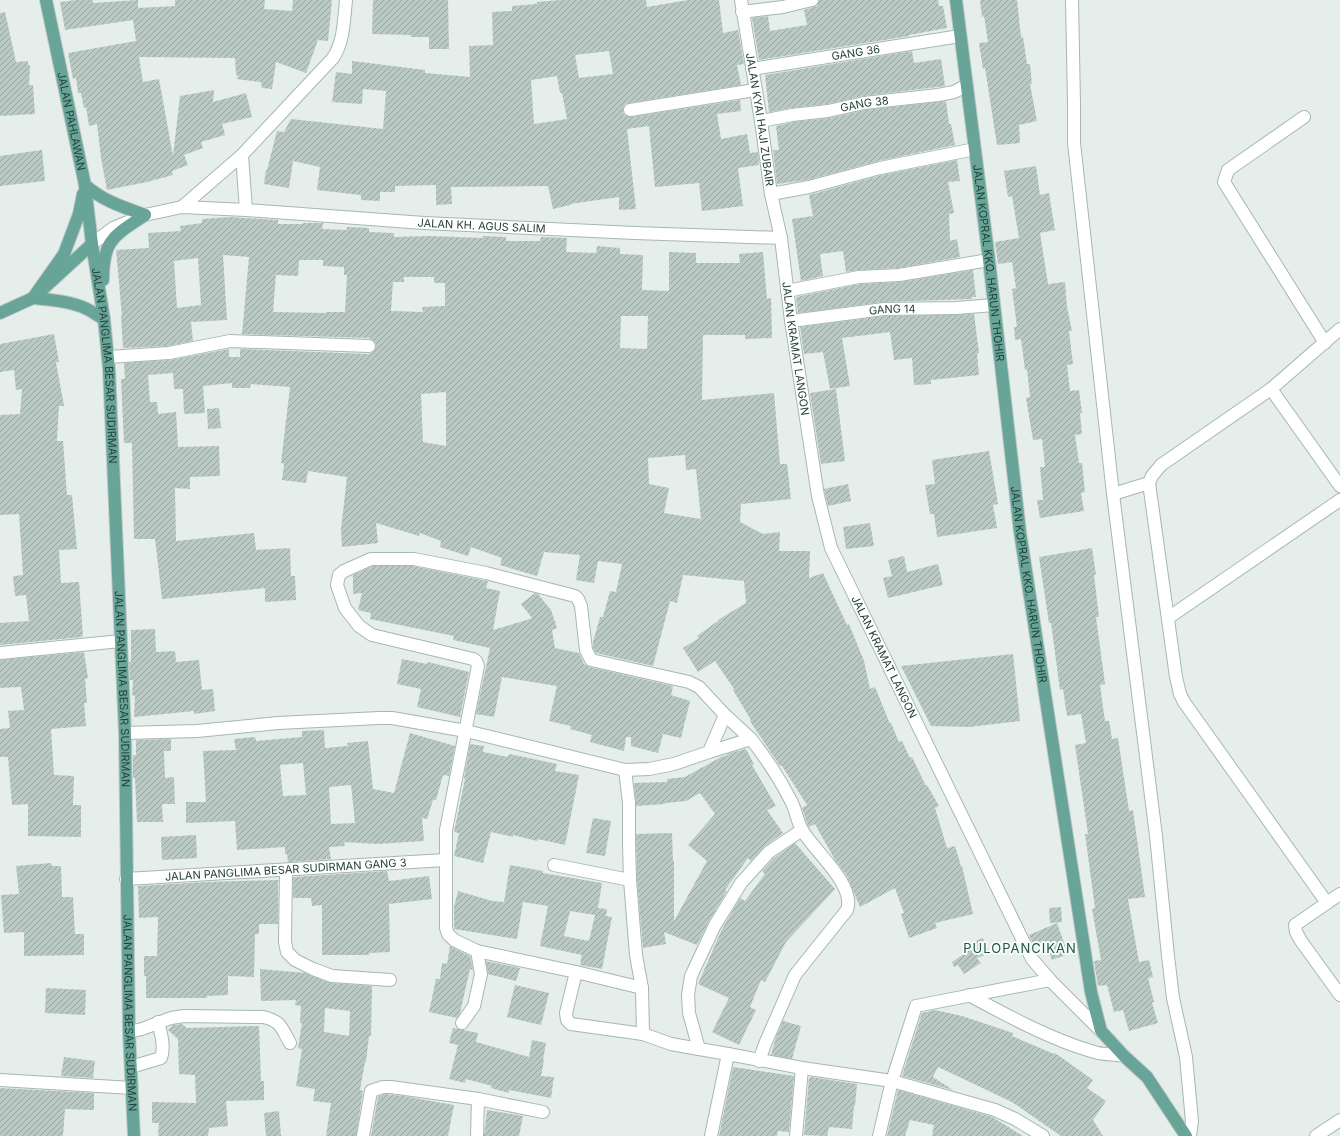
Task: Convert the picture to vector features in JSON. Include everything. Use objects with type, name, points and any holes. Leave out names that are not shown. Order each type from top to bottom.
[{"type":"main road","name":"JALAN PAHLAWAN","points":[[46,0],[85,185],[92,244]]},
{"type":"main road","name":"JALAN KOPRAL KKO. HARUN THOHIR","points":[[956,0],[989,260],[1020,532],[1091,992],[1100,1031]]},
{"type":"main road","points":[[85,185],[96,195],[145,215]]},
{"type":"main road","points":[[33,298],[68,246],[79,214],[85,185]]},
{"type":"main road","points":[[104,319],[103,268],[106,250],[115,235],[145,215]]},
{"type":"main road","points":[[0,312],[33,298],[92,244]]},
{"type":"main road","name":"JALAN PANGLIMA BESAR SUDIRMAN","points":[[92,244],[104,319],[108,357],[125,733],[129,1032],[134,1136]]},
{"type":"main road","points":[[33,298],[63,301],[87,309],[104,319]]},
{"type":"main road","points":[[1100,1031],[1147,1077],[1186,1136]]},
{"type":"street","points":[[92,244],[113,228],[145,215],[182,207],[242,155],[335,54],[340,43],[346,0]]},
{"type":"street","points":[[742,6],[783,7],[812,0]]},
{"type":"street","points":[[1072,0],[1074,143],[1113,494],[1144,740],[1174,998],[1186,1057],[1192,1121],[1190,1136]]},
{"type":"street","name":"JALAN KYAI HAJI ZUBAIR","points":[[742,6],[771,194],[781,238]]},
{"type":"street","name":"GANG 36","points":[[752,69],[960,36]]},
{"type":"street","name":"GANG 38","points":[[760,121],[828,111],[864,103],[938,96],[954,92],[967,85]]},
{"type":"street","points":[[630,110],[755,90]]},
{"type":"street","points":[[1304,117],[1228,170],[1224,182],[1325,342]]},
{"type":"street","points":[[771,194],[809,187],[880,168],[975,149]]},
{"type":"street","points":[[242,155],[246,210]]},
{"type":"street","name":"JALAN KH. AGUS SALIM","points":[[182,207],[246,210],[424,223],[781,238]]},
{"type":"street","name":"JALAN KRAMAT LANGON","points":[[781,238],[790,321],[818,496],[831,548],[1032,958],[1050,980],[1100,1031]]},
{"type":"street","points":[[787,291],[859,277],[899,275],[989,260]]},
{"type":"street","name":"GANG 14","points":[[790,321],[884,309],[994,306]]},
{"type":"street","points":[[1327,903],[1184,702],[1180,694],[1176,677],[1149,483],[1152,476],[1161,465],[1272,389],[1340,329]]},
{"type":"street","points":[[108,357],[169,353],[230,341],[369,346]]},
{"type":"street","points":[[1272,389],[1340,486]]},
{"type":"street","points":[[1113,494],[1149,483]]},
{"type":"street","points":[[1168,618],[1340,500]]},
{"type":"street","points":[[642,988],[477,951],[454,940],[448,934],[446,928],[446,830],[478,666],[476,660],[372,635],[359,626],[345,608],[337,586],[339,575],[344,571],[371,560],[414,560],[486,573],[574,596],[578,599],[581,606],[586,650],[591,660],[689,682],[699,687],[725,715],[751,739],[767,760],[791,802],[802,830],[843,883],[849,904],[847,910],[795,975],[759,1061]]},
{"type":"street","points":[[0,653],[121,641]]},
{"type":"street","points":[[709,752],[725,715]]},
{"type":"street","points":[[125,733],[196,731],[278,723],[392,718],[466,731],[625,770],[649,769],[674,764],[751,739]]},
{"type":"street","points":[[625,770],[629,803],[628,844],[630,880],[636,955],[642,988],[643,1034]]},
{"type":"street","points":[[699,1049],[688,1013],[688,995],[691,976],[715,925],[741,883],[769,852],[802,830]]},
{"type":"street","name":"JALAN PANGLIMA BESAR SUDIRMAN GANG 3","points":[[126,879],[445,860]]},
{"type":"street","points":[[554,865],[630,880]]},
{"type":"street","points":[[286,870],[285,942],[287,952],[294,960],[332,976],[390,980]]},
{"type":"street","points":[[1340,894],[1295,925],[1296,932],[1301,941],[1340,995]]},
{"type":"street","points":[[462,1023],[474,1006],[481,974],[477,951]]},
{"type":"street","points":[[576,972],[566,1014],[567,1020],[571,1024],[643,1034],[671,1044],[759,1061],[892,1081],[995,1110],[1043,1136]]},
{"type":"street","points":[[880,1136],[892,1081],[916,1006],[1050,980]]},
{"type":"street","points":[[968,995],[1000,1012],[1058,1039],[1092,1052],[1124,1056]]},
{"type":"street","points":[[129,1032],[142,1029],[158,1022],[184,1016],[263,1017],[272,1019],[279,1023],[290,1042]]},
{"type":"street","points":[[131,1067],[159,1060],[161,1058],[163,1054],[163,1042],[158,1022]]},
{"type":"street","points":[[711,1136],[728,1054]]},
{"type":"street","points":[[796,1136],[802,1068]]},
{"type":"street","points":[[0,1080],[132,1088]]},
{"type":"street","points":[[363,1136],[371,1091],[377,1088],[391,1087],[478,1099],[543,1112]]},
{"type":"street","points":[[477,1136],[478,1099]]},
{"type":"street","points":[[1316,1136],[1340,1120]]},
{"type":"building","points":[[93,0],[93,3],[138,0],[138,8],[175,6],[175,0],[265,0],[264,9],[292,11],[293,0],[332,0],[328,41],[318,40],[306,73],[276,62],[272,89],[262,88],[261,82],[237,79],[238,75],[236,75],[235,58],[139,57],[143,82],[159,79],[173,156],[180,96],[214,90],[213,102],[246,93],[252,117],[222,124],[225,135],[201,142],[203,148],[184,155],[188,165],[172,171],[173,175],[107,190],[97,124],[89,126],[86,107],[84,108],[81,93],[78,93],[76,78],[73,79],[68,53],[136,41],[133,20],[65,30],[60,2]]},
{"type":"building","points":[[373,0],[448,0],[449,49],[429,49],[429,37],[372,34]]},
{"type":"building","points":[[560,0],[646,0],[647,7],[688,0],[719,0],[723,33],[738,30],[744,64],[737,65],[741,85],[629,103],[625,104],[623,111],[624,115],[631,117],[740,100],[741,111],[717,114],[721,139],[747,134],[750,153],[758,152],[759,165],[738,168],[743,206],[702,211],[699,183],[655,187],[649,126],[627,129],[636,209],[619,210],[619,197],[570,204],[553,209],[548,186],[451,187],[452,204],[436,205],[436,185],[395,186],[395,192],[380,192],[380,201],[361,200],[361,195],[317,190],[320,167],[293,161],[289,188],[264,184],[266,170],[277,131],[284,132],[291,119],[383,129],[386,91],[363,89],[362,104],[332,102],[336,72],[352,74],[352,61],[425,70],[425,73],[470,77],[469,46],[493,45],[492,12],[512,11],[512,6],[537,4],[537,2]],"holes":[[[609,51],[613,74],[579,78],[575,55]],[[557,76],[567,119],[534,124],[531,80]]]},
{"type":"building","points":[[819,0],[938,0],[939,6],[943,6],[947,28],[909,36],[759,60],[752,18],[768,16],[770,31],[807,25],[804,10],[817,6]]},
{"type":"building","points":[[980,0],[1017,0],[1021,37],[1023,37],[1027,64],[1030,64],[1032,84],[1030,84],[1037,121],[1019,125],[1020,143],[997,145],[985,68],[983,69],[979,43],[988,42],[984,16],[982,17]]},
{"type":"building","points":[[5,12],[16,62],[28,61],[28,65],[30,65],[29,85],[33,85],[35,114],[0,116],[0,13]]},
{"type":"building","points":[[912,51],[914,63],[941,59],[945,86],[863,96],[827,104],[769,112],[765,75]]},
{"type":"building","points":[[946,101],[949,124],[951,124],[955,145],[878,161],[807,180],[777,184],[773,150],[779,150],[776,126],[793,122],[830,118],[865,110]]},
{"type":"building","points":[[42,150],[45,181],[0,186],[0,156]]},
{"type":"building","points":[[957,160],[960,181],[948,182],[954,213],[949,214],[950,241],[957,239],[960,257],[898,268],[846,272],[843,251],[820,254],[823,276],[801,281],[792,219],[813,216],[809,195],[882,175]]},
{"type":"building","points":[[1036,166],[1040,195],[1049,193],[1055,230],[1040,233],[1048,284],[1065,282],[1067,307],[1072,331],[1069,331],[1073,364],[1067,365],[1070,391],[1079,390],[1082,413],[1080,413],[1082,434],[1075,435],[1079,463],[1082,463],[1085,492],[1081,493],[1084,511],[1040,518],[1037,500],[1043,500],[1040,467],[1045,467],[1042,439],[1033,440],[1026,398],[1030,397],[1027,369],[1025,370],[1021,339],[1015,340],[1014,327],[1017,327],[1012,289],[1016,288],[1012,262],[998,264],[995,242],[1019,238],[1012,196],[1008,197],[1004,171]]},
{"type":"building","points":[[230,217],[278,220],[278,224],[323,223],[322,229],[347,230],[347,227],[369,228],[369,232],[394,233],[394,237],[430,236],[483,238],[483,236],[506,237],[506,241],[540,241],[541,237],[567,238],[566,252],[596,253],[597,246],[620,248],[620,254],[643,255],[642,290],[669,291],[669,252],[696,253],[696,263],[740,263],[739,254],[763,252],[767,299],[771,298],[772,338],[745,339],[745,335],[703,335],[702,400],[774,393],[780,464],[787,464],[791,499],[741,504],[740,522],[763,534],[780,532],[779,551],[810,551],[809,578],[823,573],[847,625],[849,624],[864,661],[870,689],[875,687],[899,742],[902,741],[910,758],[912,757],[926,786],[927,785],[939,806],[935,808],[947,848],[955,846],[962,866],[973,914],[935,923],[937,928],[909,938],[901,914],[904,913],[895,888],[860,907],[847,876],[835,860],[815,824],[809,827],[808,826],[802,808],[807,805],[782,766],[780,766],[750,721],[751,720],[733,690],[734,689],[715,661],[698,672],[683,648],[699,638],[697,636],[718,620],[746,603],[744,581],[683,575],[677,603],[670,601],[653,666],[596,653],[593,648],[593,642],[600,617],[603,617],[610,591],[616,592],[622,564],[598,561],[594,583],[576,580],[580,555],[544,552],[537,576],[500,565],[502,558],[471,547],[468,556],[440,547],[441,541],[420,533],[419,536],[376,523],[378,543],[342,547],[341,529],[347,477],[308,471],[306,483],[282,480],[284,464],[281,463],[290,387],[251,384],[250,388],[232,388],[232,383],[203,386],[205,413],[184,414],[183,389],[174,389],[173,373],[148,375],[150,402],[157,402],[158,414],[176,412],[178,447],[219,446],[220,476],[190,477],[190,489],[175,488],[176,541],[254,533],[256,550],[290,548],[291,576],[295,576],[296,600],[265,602],[265,588],[162,599],[155,539],[134,539],[132,443],[124,443],[121,379],[125,379],[124,363],[170,360],[229,349],[229,357],[240,357],[240,349],[369,354],[373,352],[376,347],[375,342],[369,338],[242,334],[249,257],[223,255],[227,320],[191,322],[193,341],[168,346],[123,348],[122,316],[116,250],[149,248],[148,233],[181,231],[180,226],[202,223],[202,219]],"holes":[[[198,258],[201,305],[177,308],[174,261]],[[299,260],[323,260],[323,266],[344,267],[344,275],[347,275],[345,312],[273,312],[276,275],[298,276]],[[404,277],[434,277],[434,283],[445,283],[445,306],[422,307],[423,312],[391,311],[393,282],[404,282]],[[621,316],[648,316],[647,349],[620,348]],[[446,392],[446,446],[423,442],[421,394]],[[685,455],[686,470],[696,469],[701,519],[664,513],[669,488],[649,484],[648,458]]]},
{"type":"building","points":[[973,270],[976,297],[972,297],[972,299],[883,302],[798,313],[796,297],[860,284],[900,282]]},
{"type":"building","points":[[974,314],[979,353],[977,354],[979,375],[931,380],[931,384],[914,385],[912,358],[894,360],[890,332],[842,338],[850,386],[830,389],[823,352],[804,354],[800,327],[885,316]]},
{"type":"building","points":[[54,334],[59,362],[56,362],[64,406],[59,406],[57,441],[63,441],[67,495],[72,495],[77,549],[59,550],[61,583],[79,582],[83,636],[0,645],[0,623],[29,621],[26,595],[15,596],[13,576],[23,575],[19,514],[0,515],[0,415],[20,414],[22,389],[16,390],[14,370],[0,372],[0,344]]},
{"type":"building","points":[[836,389],[845,461],[821,464],[810,393]]},
{"type":"building","points":[[219,408],[221,428],[208,429],[207,409]]},
{"type":"building","points":[[989,451],[998,504],[993,505],[997,528],[937,537],[934,514],[930,514],[925,485],[935,484],[932,460]]},
{"type":"building","points":[[848,484],[851,501],[828,506],[824,489]]},
{"type":"building","points":[[870,523],[874,546],[846,549],[843,527]]},
{"type":"building","points":[[1092,548],[1096,575],[1094,575],[1099,617],[1096,617],[1105,684],[1100,685],[1105,721],[1109,721],[1112,739],[1118,738],[1129,811],[1133,810],[1145,897],[1128,899],[1139,962],[1149,960],[1153,977],[1148,978],[1154,1002],[1152,1003],[1158,1023],[1129,1031],[1123,1010],[1114,1012],[1107,985],[1098,986],[1094,961],[1101,960],[1092,909],[1095,908],[1085,834],[1088,834],[1075,745],[1086,743],[1081,714],[1067,716],[1063,689],[1060,690],[1051,623],[1049,623],[1039,557]]},
{"type":"building","points":[[904,556],[907,572],[938,564],[943,585],[888,598],[883,578],[892,576],[888,560]]},
{"type":"building","points":[[373,566],[413,566],[488,581],[486,588],[500,591],[493,630],[532,618],[521,604],[535,593],[538,594],[551,610],[557,628],[552,630],[555,648],[579,653],[584,664],[589,667],[673,686],[671,695],[690,701],[681,738],[663,734],[658,753],[631,746],[631,737],[626,737],[624,751],[590,742],[592,735],[570,729],[571,726],[549,721],[557,686],[502,677],[494,717],[476,714],[490,648],[453,640],[454,636],[370,619],[371,613],[358,610],[362,593],[353,594],[353,575]]},
{"type":"building","points":[[155,629],[156,652],[175,651],[176,662],[199,660],[202,690],[213,689],[215,711],[194,714],[194,711],[134,717],[135,696],[132,695],[133,680],[130,680],[129,662],[131,662],[131,630]]},
{"type":"building","points":[[84,652],[88,678],[85,679],[87,703],[84,703],[86,726],[51,729],[54,775],[74,776],[73,805],[81,805],[81,837],[28,836],[28,804],[12,805],[8,757],[0,757],[0,729],[10,728],[8,711],[24,710],[21,687],[0,688],[0,660]]},
{"type":"building","points":[[1013,654],[1020,721],[969,727],[931,726],[901,666]]},
{"type":"building","points":[[402,659],[427,664],[428,662],[469,672],[460,717],[417,707],[421,689],[397,684]]},
{"type":"building","points":[[324,730],[325,748],[348,746],[347,743],[368,741],[373,789],[394,793],[410,733],[455,746],[449,776],[443,775],[436,800],[433,800],[427,819],[422,818],[424,841],[377,844],[344,842],[345,846],[329,847],[331,859],[288,862],[287,854],[285,854],[285,847],[237,850],[235,821],[186,823],[186,802],[206,802],[203,751],[236,750],[234,739],[255,737],[256,741],[302,737],[302,731]],"holes":[[[303,763],[306,795],[283,796],[280,765]],[[351,785],[355,823],[331,824],[329,787]]]},
{"type":"building","points":[[171,739],[171,751],[164,751],[165,778],[174,777],[175,804],[162,804],[163,822],[137,822],[135,778],[133,778],[133,755],[136,755],[136,740]]},
{"type":"building","points":[[470,744],[484,746],[483,752],[508,757],[509,754],[557,764],[555,771],[579,775],[565,845],[538,839],[537,841],[513,835],[513,837],[491,832],[483,863],[454,856],[459,833],[454,832],[465,779]]},
{"type":"building","points":[[746,749],[754,764],[752,765],[776,806],[767,810],[783,833],[765,846],[751,861],[748,858],[725,890],[727,891],[697,945],[664,932],[666,944],[643,948],[637,880],[636,834],[672,833],[673,862],[674,860],[674,921],[707,861],[688,845],[715,814],[700,793],[686,801],[636,806],[634,783],[667,782],[667,779],[685,777],[723,756],[724,757],[730,753]]},
{"type":"building","points":[[593,818],[611,821],[605,856],[586,853]]},
{"type":"building","points":[[196,835],[197,858],[162,860],[161,837]]},
{"type":"building","points":[[795,843],[835,889],[786,942],[765,982],[761,980],[750,1007],[756,1010],[739,1045],[712,1032],[729,998],[698,984],[722,929],[740,898],[745,901],[765,874],[762,871],[774,858]]},
{"type":"building","points":[[51,863],[52,866],[61,866],[62,897],[73,897],[75,934],[84,934],[84,955],[24,956],[24,932],[4,933],[1,895],[19,894],[16,866]]},
{"type":"building","points":[[510,865],[543,871],[543,873],[602,883],[598,908],[607,909],[606,916],[612,917],[602,969],[580,965],[582,955],[540,946],[548,906],[523,902],[517,939],[454,929],[454,907],[458,891],[492,901],[504,902]],"holes":[[[570,911],[595,915],[589,941],[564,936]]]},
{"type":"building","points":[[387,871],[389,881],[429,876],[432,899],[389,904],[390,952],[369,953],[369,955],[322,955],[322,905],[312,906],[311,898],[293,898],[293,877]]},
{"type":"building","points":[[278,880],[278,924],[259,924],[259,934],[255,934],[254,977],[228,976],[228,995],[207,996],[207,998],[146,998],[144,956],[157,956],[158,917],[139,918],[138,886]]},
{"type":"building","points":[[1061,907],[1062,922],[1050,923],[1049,908]]},
{"type":"building","points":[[1057,923],[1068,954],[1052,960],[1045,942],[1034,946],[1029,935]]},
{"type":"building","points":[[983,938],[990,953],[977,958],[981,963],[964,974],[958,965],[954,967],[952,962],[974,947],[973,942]]},
{"type":"building","points":[[450,946],[470,956],[473,970],[470,969],[460,1013],[457,1018],[429,1012],[436,979],[440,979],[442,963],[447,964]]},
{"type":"building","points":[[486,961],[520,968],[516,981],[488,974]]},
{"type":"building","points":[[260,969],[305,973],[331,983],[372,986],[371,1036],[369,1036],[366,1062],[360,1090],[363,1091],[356,1136],[326,1136],[331,1103],[313,1101],[315,1089],[296,1086],[302,1049],[298,1048],[302,1023],[300,1023],[301,1006],[295,1005],[296,1000],[261,1001]],"holes":[[[325,1008],[350,1011],[349,1036],[324,1032]]]},
{"type":"building","points":[[515,985],[549,993],[541,1025],[507,1017]]},
{"type":"building","points":[[46,988],[86,990],[85,1015],[45,1013]]},
{"type":"building","points":[[935,1010],[962,1016],[1013,1033],[1012,1036],[1054,1054],[1055,1053],[1093,1080],[1087,1088],[1106,1101],[1093,1120],[1103,1136],[1061,1136],[1012,1102],[938,1067],[933,1077],[953,1090],[902,1076],[922,1013]]},
{"type":"building","points":[[783,1021],[801,1026],[792,1059],[771,1055],[776,1037]]},
{"type":"building","points":[[182,1024],[187,1028],[259,1026],[261,1081],[264,1081],[264,1100],[226,1101],[228,1126],[209,1128],[208,1136],[158,1136],[159,1123],[152,1123],[152,1102],[196,1103],[195,1075],[179,1074],[178,1039],[168,1030],[173,1025]]},
{"type":"building","points":[[453,1028],[478,1033],[476,1042],[529,1057],[532,1040],[546,1043],[541,1076],[554,1077],[551,1098],[509,1090],[509,1093],[491,1088],[492,1086],[466,1079],[465,1083],[449,1079],[458,1045],[449,1043]]},
{"type":"building","points":[[64,1057],[95,1061],[93,1078],[61,1076]]},
{"type":"building","points":[[733,1067],[794,1076],[789,1132],[778,1131],[777,1136],[719,1136]]},
{"type":"building","points":[[811,1077],[857,1084],[852,1129],[829,1127],[827,1136],[804,1135],[809,1078]]},
{"type":"building","points":[[0,1088],[94,1093],[94,1110],[65,1109],[63,1136],[0,1136]]},
{"type":"building","points":[[898,1090],[992,1117],[1023,1136],[932,1136],[934,1125],[910,1120],[905,1136],[887,1136]]},
{"type":"building","points":[[384,1094],[454,1105],[448,1136],[371,1136],[378,1097]]},
{"type":"building","points":[[487,1110],[523,1116],[519,1136],[484,1136]]},
{"type":"building","points":[[279,1111],[281,1136],[266,1136],[264,1113]]},
{"type":"district","name":"PULOPANCIKAN","points":[[1020,948]]}]
